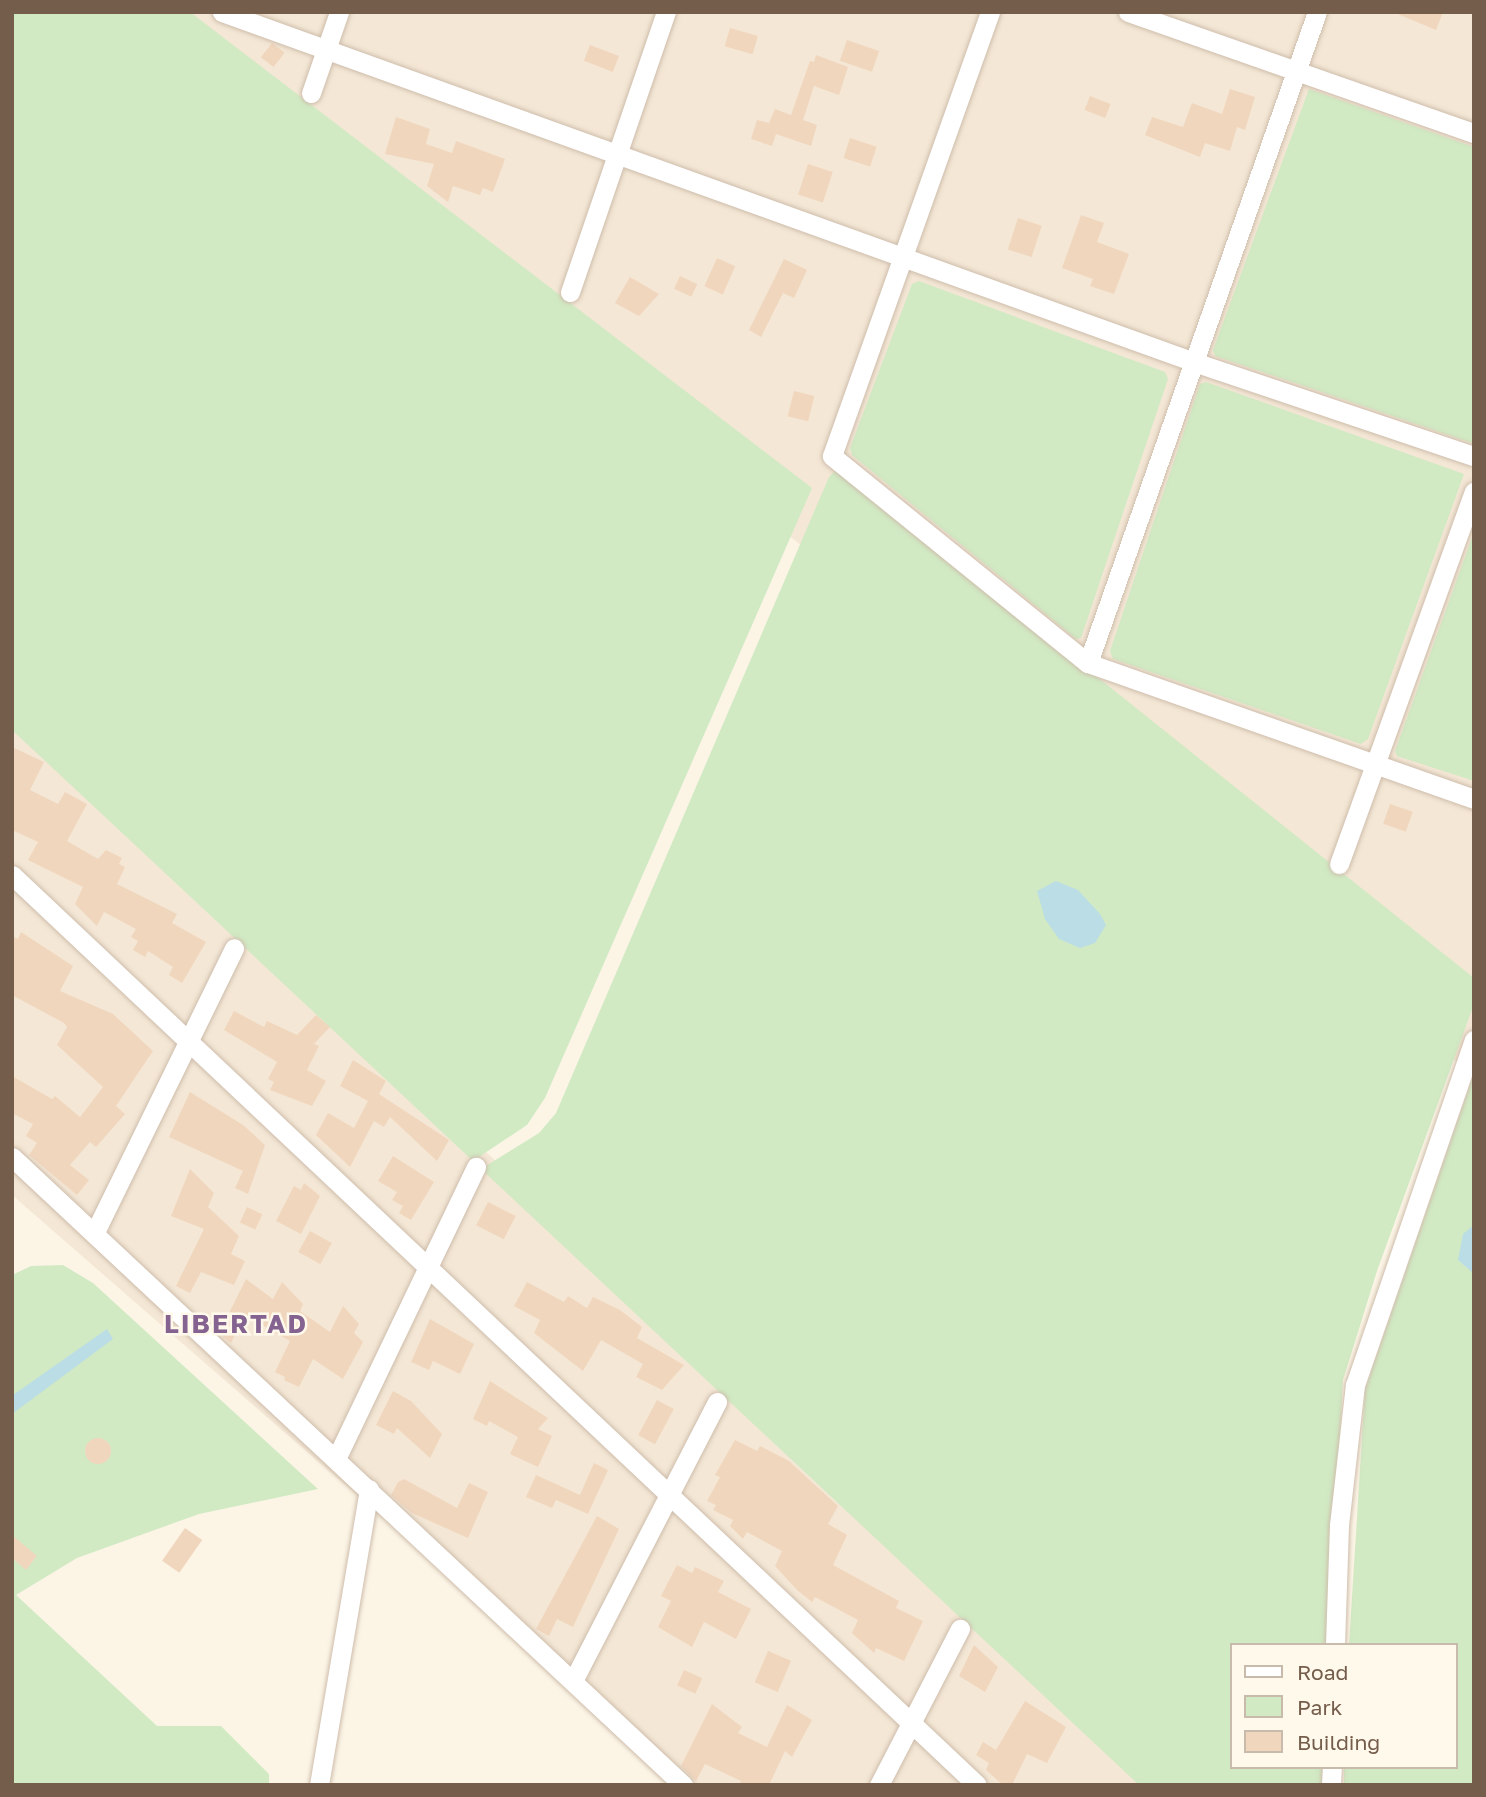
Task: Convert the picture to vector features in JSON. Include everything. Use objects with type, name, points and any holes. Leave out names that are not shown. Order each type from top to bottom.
[{"type":"street","points":[[222,12],[1194,362],[1474,456]]},
{"type":"street","points":[[311,93],[339,12]]},
{"type":"street","points":[[570,292],[666,12]]},
{"type":"street","points":[[990,12],[832,456],[1088,663],[1474,799]]},
{"type":"street","points":[[1128,12],[1474,133]]},
{"type":"street","points":[[1088,663],[1317,12]]},
{"type":"street","points":[[1339,864],[1474,492]]},
{"type":"street","points":[[12,875],[977,1785]]},
{"type":"street","points":[[95,1232],[234,948]]},
{"type":"street","points":[[1335,1643],[1339,1525],[1355,1385],[1474,1040]]},
{"type":"street","points":[[12,1157],[683,1785]]},
{"type":"street","points":[[336,1458],[476,1167]]},
{"type":"street","points":[[573,1681],[717,1402]]},
{"type":"street","points":[[319,1785],[369,1489]]},
{"type":"street","points":[[879,1785],[960,1629]]},
{"type":"shaded area","points":[[125,12],[1474,12],[1474,1076]]},
{"type":"shaded area","points":[[12,720],[1181,1785],[677,1785],[532,1648],[12,1195]]},
{"type":"green space","points":[[12,12],[190,12],[812,488],[545,1098],[527,1125],[473,1161],[12,730]]},
{"type":"green space","points":[[1309,89],[1474,147],[1472,443],[1215,356],[1213,350]]},
{"type":"green space","points":[[919,281],[1165,372],[1168,379],[1081,638],[1076,639],[852,455],[850,448],[912,284]]},
{"type":"green space","points":[[1206,382],[1464,474],[1368,739],[1361,744],[1113,659],[1110,651],[1200,384]]},
{"type":"green space","points":[[837,469],[1474,978],[1474,1004],[1377,1271],[1343,1380],[1329,1643],[1230,1643],[1230,1769],[1323,1769],[1322,1785],[1139,1785],[481,1169],[539,1133],[556,1113],[829,477]]},
{"type":"green space","points":[[1474,532],[1474,781],[1397,756],[1395,751]]},
{"type":"green space","points":[[1474,1073],[1474,1785],[1344,1785],[1344,1769],[1458,1769],[1458,1643],[1349,1643],[1365,1389]]},
{"type":"green space","points":[[63,1265],[93,1283],[318,1489],[199,1514],[77,1558],[16,1595],[157,1726],[221,1726],[269,1774],[269,1785],[12,1785],[12,1275],[31,1266]]},
{"type":"water","points":[[1056,881],[1078,890],[1100,914],[1106,925],[1095,943],[1080,948],[1059,939],[1045,919],[1037,891]]},
{"type":"water","points":[[1474,1225],[1472,1272],[1458,1260],[1463,1234]]},
{"type":"water","points":[[107,1329],[113,1339],[12,1414],[13,1395]]},
{"type":"building","points":[[1393,12],[1443,12],[1436,30]]},
{"type":"building","points":[[730,28],[758,36],[753,54],[725,46]]},
{"type":"building","points":[[847,40],[879,51],[872,72],[840,61]]},
{"type":"building","points":[[272,43],[285,53],[274,67],[261,57]]},
{"type":"building","points":[[590,45],[619,56],[613,72],[584,61]]},
{"type":"building","points":[[816,55],[848,67],[839,95],[814,86],[803,120],[817,125],[811,146],[776,134],[772,146],[751,139],[757,120],[769,123],[775,109],[791,115],[810,61],[814,62]]},
{"type":"building","points":[[1230,89],[1255,97],[1245,130],[1237,127],[1230,151],[1205,143],[1200,157],[1145,135],[1152,117],[1183,127],[1192,103],[1222,114]]},
{"type":"building","points":[[1090,96],[1111,104],[1105,118],[1085,110]]},
{"type":"building","points":[[396,117],[430,129],[426,144],[452,153],[456,141],[505,159],[493,192],[483,188],[480,195],[453,186],[448,202],[427,186],[434,164],[385,154]]},
{"type":"building","points":[[850,138],[877,147],[870,167],[844,158]]},
{"type":"building","points":[[808,164],[833,172],[823,202],[798,194]]},
{"type":"building","points":[[1081,215],[1104,223],[1097,242],[1129,254],[1114,294],[1090,286],[1093,279],[1062,268]]},
{"type":"building","points":[[1018,218],[1042,226],[1032,257],[1008,249]]},
{"type":"building","points":[[717,258],[735,266],[723,294],[704,286]]},
{"type":"building","points":[[784,259],[807,270],[794,298],[783,293],[761,337],[749,330]]},
{"type":"building","points":[[680,276],[697,284],[691,297],[674,289]]},
{"type":"building","points":[[630,277],[659,294],[639,316],[615,303]]},
{"type":"building","points":[[794,391],[814,396],[808,421],[788,416]]},
{"type":"building","points":[[12,747],[44,762],[30,790],[58,804],[65,792],[87,804],[67,841],[98,859],[106,850],[122,858],[119,864],[125,867],[117,884],[177,914],[172,923],[206,942],[182,983],[169,975],[173,967],[148,951],[145,957],[133,950],[138,941],[131,937],[136,929],[104,912],[97,926],[75,904],[83,887],[28,860],[38,842],[12,830]]},
{"type":"building","points":[[1390,804],[1413,812],[1406,832],[1383,824]]},
{"type":"building","points":[[21,932],[73,966],[60,991],[113,1014],[153,1051],[116,1106],[125,1114],[96,1147],[90,1142],[70,1165],[89,1180],[77,1195],[29,1155],[37,1143],[26,1136],[33,1124],[12,1113],[12,1076],[52,1099],[55,1096],[80,1117],[103,1087],[57,1045],[67,1027],[64,1023],[12,995],[12,936],[18,939]]},
{"type":"building","points":[[234,1011],[264,1027],[267,1021],[297,1035],[316,1015],[330,1027],[314,1044],[319,1046],[307,1070],[326,1081],[312,1106],[270,1090],[274,1082],[268,1079],[277,1062],[224,1030]]},
{"type":"building","points":[[353,1060],[386,1081],[379,1094],[449,1140],[437,1161],[390,1117],[384,1127],[374,1121],[350,1167],[316,1135],[328,1113],[354,1128],[368,1101],[340,1086]]},
{"type":"building","points":[[190,1092],[243,1125],[265,1145],[248,1194],[235,1188],[243,1171],[169,1137]]},
{"type":"building","points":[[393,1156],[434,1182],[411,1220],[399,1213],[403,1206],[392,1200],[397,1192],[378,1181]]},
{"type":"building","points":[[190,1169],[214,1193],[208,1207],[239,1236],[231,1254],[245,1261],[234,1285],[201,1272],[190,1293],[176,1286],[204,1229],[171,1216]]},
{"type":"building","points":[[304,1183],[320,1196],[301,1234],[276,1221],[294,1186],[301,1190]]},
{"type":"building","points":[[488,1202],[516,1216],[504,1239],[476,1225]]},
{"type":"building","points":[[247,1207],[262,1214],[255,1230],[240,1222]]},
{"type":"building","points":[[310,1231],[332,1243],[320,1264],[298,1252]]},
{"type":"building","points":[[246,1279],[273,1299],[282,1282],[303,1304],[300,1311],[330,1332],[343,1306],[359,1324],[354,1333],[363,1342],[343,1379],[313,1359],[299,1387],[284,1380],[285,1377],[275,1372],[290,1341],[245,1315],[231,1343],[219,1333]]},
{"type":"building","points":[[527,1282],[564,1302],[568,1296],[587,1308],[593,1297],[620,1310],[642,1327],[637,1338],[684,1365],[662,1390],[636,1377],[643,1364],[601,1340],[583,1371],[534,1333],[540,1320],[514,1306]]},
{"type":"building","points":[[430,1319],[474,1344],[460,1374],[433,1361],[429,1370],[411,1362]]},
{"type":"building","points":[[490,1381],[548,1418],[538,1429],[552,1436],[538,1467],[510,1454],[518,1437],[489,1421],[487,1426],[473,1419]]},
{"type":"building","points":[[393,1391],[411,1401],[442,1434],[430,1458],[397,1428],[394,1434],[376,1425]]},
{"type":"building","points":[[657,1400],[674,1409],[655,1444],[638,1435]]},
{"type":"building","points":[[98,1438],[107,1442],[111,1451],[107,1460],[98,1464],[89,1460],[85,1451],[89,1442]]},
{"type":"building","points":[[735,1440],[757,1451],[760,1446],[789,1461],[838,1506],[828,1524],[847,1535],[833,1565],[899,1601],[896,1608],[923,1621],[904,1661],[876,1648],[874,1653],[852,1633],[858,1620],[815,1597],[812,1602],[775,1566],[782,1551],[747,1532],[743,1539],[730,1526],[733,1520],[713,1510],[716,1505],[707,1501],[720,1477],[715,1475]]},
{"type":"building","points":[[594,1463],[608,1470],[588,1514],[556,1500],[552,1508],[526,1497],[536,1475],[580,1495]]},
{"type":"building","points":[[404,1479],[457,1508],[469,1483],[488,1492],[468,1538],[412,1513],[391,1495],[398,1482]]},
{"type":"building","points":[[597,1516],[619,1529],[573,1627],[557,1619],[549,1636],[536,1629]]},
{"type":"building","points":[[185,1528],[202,1540],[179,1573],[162,1561]]},
{"type":"building","points":[[12,1535],[37,1556],[26,1570],[12,1558]]},
{"type":"building","points":[[677,1565],[692,1573],[695,1567],[724,1581],[718,1592],[751,1609],[736,1639],[704,1622],[692,1647],[658,1627],[671,1601],[661,1596]]},
{"type":"building","points":[[974,1645],[998,1667],[985,1692],[959,1676]]},
{"type":"building","points":[[768,1651],[791,1661],[778,1692],[755,1682]]},
{"type":"building","points":[[684,1670],[702,1678],[695,1694],[677,1686]]},
{"type":"building","points":[[1025,1701],[1066,1727],[1047,1763],[1027,1754],[1012,1785],[1003,1785],[986,1770],[989,1763],[976,1755],[983,1742],[996,1750]]},
{"type":"building","points":[[712,1704],[742,1727],[738,1733],[767,1747],[787,1705],[812,1720],[792,1757],[785,1751],[769,1785],[739,1785],[741,1781],[705,1764],[696,1781],[681,1766]]},
{"type":"district","name":"LIBERTAD","points":[[236,1324]]}]
